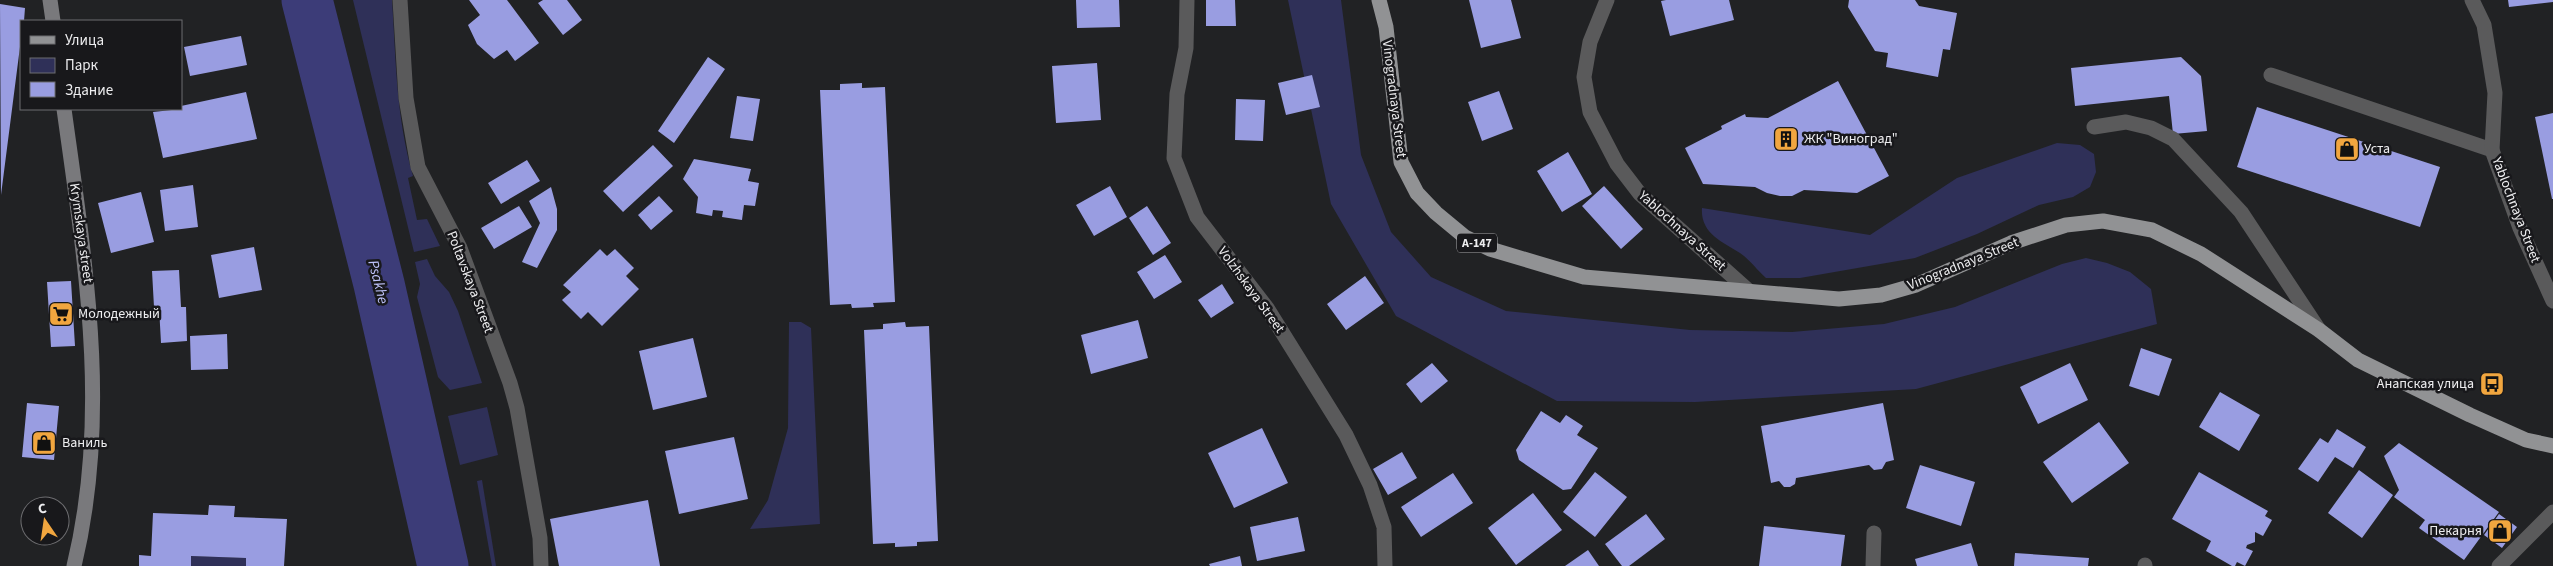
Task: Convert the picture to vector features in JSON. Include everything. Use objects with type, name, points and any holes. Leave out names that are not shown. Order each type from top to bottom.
[{"type":"main road","name":"Vinogradnaya Street","points":[[1379,0],[1386,27],[1401,162],[1417,193],[1436,213],[1465,236],[1490,249],[1584,277],[1839,299],[1881,295],[1946,274],[2011,243],[2066,225],[2103,221],[2152,230],[2201,254],[2319,330],[2358,360],[2470,415],[2526,440],[2553,446]]},
{"type":"street","points":[[50,0],[53,20]]},
{"type":"street","name":"Poltavskaya Street","points":[[400,0],[406,98],[418,167],[460,248],[510,383],[517,408],[538,528],[541,566]]},
{"type":"street","name":"Volzhskaya Street","points":[[1187,0],[1186,48],[1177,94],[1174,158],[1197,217],[1267,308],[1346,435],[1370,485],[1384,527],[1385,566]]},
{"type":"street","name":"Yablochnaya Street","points":[[1607,0],[1590,42],[1584,77],[1590,112],[1617,164],[1640,194],[1749,291]]},
{"type":"street","name":"Yablochnaya Street","points":[[2472,0],[2484,25],[2495,93],[2492,150],[2520,228],[2553,301]]},
{"type":"street","points":[[2271,75],[2492,150]]},
{"type":"street","name":"Krymskaya street","points":[[64,110],[89,289],[94,410],[85,522],[74,566]]},
{"type":"street","points":[[2094,127],[2126,122],[2151,128],[2173,139],[2241,212],[2319,330]]},
{"type":"street","points":[[2499,566],[2553,512]]},
{"type":"street","points":[[1873,566],[1874,532]]},
{"type":"green space","points":[[353,0],[392,0],[400,110],[407,154],[413,176],[408,178],[417,220],[427,219],[440,246],[414,252]]},
{"type":"green space","points":[[1288,0],[1341,0],[1361,155],[1391,232],[1431,277],[1506,311],[1690,330],[1792,332],[1884,324],[1955,307],[2062,264],[2086,258],[2107,263],[2130,272],[2151,289],[2157,324],[1916,389],[1695,402],[1557,401],[1396,316],[1331,204]]},
{"type":"green space","points":[[2057,143],[2080,145],[2094,154],[2096,172],[2090,187],[2073,197],[2039,205],[1977,234],[1915,258],[1800,278],[1766,278],[1743,256],[1714,236],[1708,230],[1702,217],[1702,208],[1870,235],[1957,178]]},
{"type":"green space","points":[[427,259],[435,276],[449,292],[458,311],[482,383],[450,390],[438,377],[417,297],[420,284],[415,262]]},
{"type":"green space","points":[[789,322],[801,322],[811,328],[820,524],[750,529],[768,500],[788,428]]},
{"type":"green space","points":[[487,407],[498,455],[460,465],[448,416]]},
{"type":"green space","points":[[482,480],[496,566],[492,566],[477,481]]},
{"type":"green space","points":[[191,556],[246,558],[246,566],[191,566]]},
{"type":"building","points":[[469,0],[507,0],[539,43],[515,61],[507,50],[494,59],[477,44],[468,25],[480,15]]},
{"type":"building","points":[[543,0],[567,0],[582,20],[563,35],[538,3]]},
{"type":"building","points":[[1076,0],[1119,0],[1120,27],[1077,28]]},
{"type":"building","points":[[1206,0],[1235,0],[1236,26],[1206,26]]},
{"type":"building","points":[[1469,0],[1511,0],[1521,38],[1481,48]]},
{"type":"building","points":[[1729,0],[1734,20],[1670,36],[1661,1]]},
{"type":"building","points":[[1849,0],[1915,0],[1919,6],[1957,13],[1950,50],[1943,49],[1938,77],[1886,67],[1888,53],[1875,51],[1848,7]]},
{"type":"building","points":[[2508,0],[2553,0],[2553,2],[2509,7]]},
{"type":"building","points":[[0,4],[25,8],[24,20],[20,20],[20,47],[1,195]]},
{"type":"building","points":[[241,36],[247,65],[190,76],[184,47]]},
{"type":"building","points":[[708,57],[725,69],[674,143],[658,131]]},
{"type":"building","points":[[2181,57],[2201,76],[2207,131],[2173,134],[2169,96],[2075,106],[2071,68]]},
{"type":"building","points":[[1097,63],[1101,120],[1056,123],[1052,66]]},
{"type":"building","points":[[1312,75],[1320,107],[1286,115],[1278,83]]},
{"type":"building","name":"ЖК \"Виноград\"","points":[[1838,81],[1889,176],[1857,193],[1804,190],[1792,196],[1767,193],[1755,187],[1703,184],[1685,148],[1722,129],[1721,126],[1745,114],[1746,117],[1768,118]]},
{"type":"building","points":[[862,83],[862,88],[885,87],[895,302],[873,303],[874,307],[852,308],[851,304],[830,305],[820,90],[840,90],[840,84]]},
{"type":"building","points":[[1499,91],[1513,129],[1482,141],[1468,102]]},
{"type":"building","points":[[246,92],[257,139],[163,158],[153,112],[182,110],[182,106]]},
{"type":"building","points":[[737,96],[760,99],[753,141],[730,138]]},
{"type":"building","points":[[1236,99],[1265,100],[1263,141],[1235,140]]},
{"type":"building","points":[[2257,107],[2440,167],[2420,227],[2237,167]]},
{"type":"building","points":[[2553,113],[2553,199],[2552,199],[2535,117]]},
{"type":"building","points":[[653,145],[673,166],[623,212],[603,191]]},
{"type":"building","points":[[1568,152],[1592,194],[1562,212],[1537,171]]},
{"type":"building","points":[[694,159],[751,169],[748,181],[759,183],[755,206],[744,205],[742,220],[722,217],[723,211],[713,210],[712,216],[696,213],[698,197],[683,179]]},
{"type":"building","points":[[527,160],[540,181],[501,204],[488,183]]},
{"type":"building","points":[[193,185],[198,227],[165,231],[160,190]]},
{"type":"building","points":[[1110,186],[1127,217],[1094,236],[1076,205]]},
{"type":"building","points":[[1604,186],[1643,229],[1621,249],[1582,206]]},
{"type":"building","points":[[551,187],[557,209],[557,230],[537,268],[522,262],[540,223],[529,201]]},
{"type":"building","points":[[141,192],[154,242],[111,253],[98,203]]},
{"type":"building","points":[[659,196],[673,211],[651,230],[638,215]]},
{"type":"building","points":[[519,206],[532,227],[494,249],[481,228]]},
{"type":"building","points":[[1147,206],[1171,243],[1153,255],[1129,218]]},
{"type":"building","points":[[254,247],[262,290],[219,298],[211,255]]},
{"type":"building","points":[[600,249],[607,256],[615,249],[634,268],[626,276],[639,289],[602,326],[588,312],[581,319],[562,300],[571,292],[563,285]]},
{"type":"building","points":[[1165,255],[1182,282],[1154,299],[1137,272]]},
{"type":"building","points":[[179,270],[181,307],[186,307],[187,341],[161,343],[159,307],[154,307],[152,271]]},
{"type":"building","points":[[1365,276],[1384,303],[1346,330],[1327,304]]},
{"type":"building","name":"Молодежный","points":[[71,281],[75,346],[51,347],[47,282]]},
{"type":"building","points":[[1222,284],[1234,303],[1211,318],[1198,300]]},
{"type":"building","points":[[1138,320],[1148,358],[1091,374],[1081,335]]},
{"type":"building","points":[[905,322],[906,327],[929,326],[938,541],[917,542],[917,546],[895,547],[895,543],[873,544],[864,330],[883,329],[883,324]]},
{"type":"building","points":[[227,334],[228,369],[191,370],[190,336]]},
{"type":"building","points":[[693,338],[707,397],[653,410],[639,351]]},
{"type":"building","points":[[2141,348],[2172,359],[2159,396],[2129,386]]},
{"type":"building","points":[[1432,363],[1448,381],[1421,403],[1406,384]]},
{"type":"building","points":[[2070,363],[2088,400],[2038,424],[2020,387]]},
{"type":"building","points":[[2220,392],[2260,415],[2239,451],[2199,427]]},
{"type":"building","points":[[27,403],[59,406],[54,460],[22,457]]},
{"type":"building","points":[[1883,403],[1894,460],[1886,462],[1882,469],[1874,470],[1869,465],[1796,478],[1795,484],[1790,487],[1784,487],[1779,481],[1771,483],[1761,426]]},
{"type":"building","points":[[1541,411],[1560,423],[1566,415],[1583,426],[1577,435],[1598,448],[1571,489],[1563,490],[1519,460],[1516,450]]},
{"type":"building","points":[[2099,422],[2129,463],[2072,503],[2043,462]]},
{"type":"building","points":[[1262,428],[1288,483],[1234,508],[1208,453]]},
{"type":"building","points":[[2337,429],[2366,447],[2353,468],[2335,457],[2318,482],[2298,469],[2320,438],[2328,443]]},
{"type":"building","points":[[734,437],[748,499],[679,514],[665,451]]},
{"type":"building","points":[[2399,443],[2499,512],[2464,560],[2419,528],[2425,520],[2394,497],[2399,490],[2384,456]]},
{"type":"building","points":[[1402,452],[1417,478],[1388,495],[1373,469]]},
{"type":"building","points":[[1920,465],[1975,482],[1961,526],[1906,508]]},
{"type":"building","points":[[2359,470],[2393,495],[2362,538],[2328,513]]},
{"type":"building","points":[[1595,472],[1627,497],[1595,537],[1563,512]]},
{"type":"building","points":[[2199,472],[2268,511],[2265,516],[2272,520],[2263,536],[2255,532],[2255,542],[2247,545],[2246,548],[2253,551],[2245,566],[2237,562],[2235,566],[2232,566],[2206,551],[2211,541],[2172,519]]},
{"type":"building","points":[[1453,473],[1473,503],[1421,537],[1401,507]]},
{"type":"building","points":[[1533,493],[1562,530],[1516,565],[1488,528]]},
{"type":"building","points":[[648,500],[660,566],[559,566],[550,519]]},
{"type":"building","points":[[209,505],[235,506],[234,517],[287,519],[284,566],[246,566],[246,558],[191,556],[191,566],[139,566],[139,555],[151,556],[153,513],[208,515]]},
{"type":"building","points":[[1646,514],[1665,539],[1629,566],[1622,566],[1605,544]]},
{"type":"building","name":"Пекарня","points":[[2499,514],[2517,527],[2502,548],[2484,535]]},
{"type":"building","points":[[1298,517],[1305,551],[1257,561],[1250,527]]},
{"type":"building","points":[[1764,526],[1845,535],[1841,566],[1759,566]]},
{"type":"building","points":[[1971,543],[1978,566],[1917,566],[1915,559]]},
{"type":"building","points":[[1588,550],[1599,566],[1565,566]]},
{"type":"building","points":[[2015,553],[2089,558],[2088,566],[2014,566]]},
{"type":"building","points":[[1240,556],[1242,566],[1210,566],[1209,564]]},
{"type":"waterway","name":"Psakhe","points":[[307,0],[379,284],[443,566]]},
{"type":"place","name":"ЖК \"Виноград\"","points":[[1786,139]]},
{"type":"place","name":"Уста","points":[[2347,149]]},
{"type":"place","name":"Молодежный","points":[[61,314]]},
{"type":"place","name":"Анапская улица","points":[[2492,384]]},
{"type":"place","name":"Ваниль","points":[[44,443]]},
{"type":"place","name":"Пекарня","points":[[2500,531]]}]
